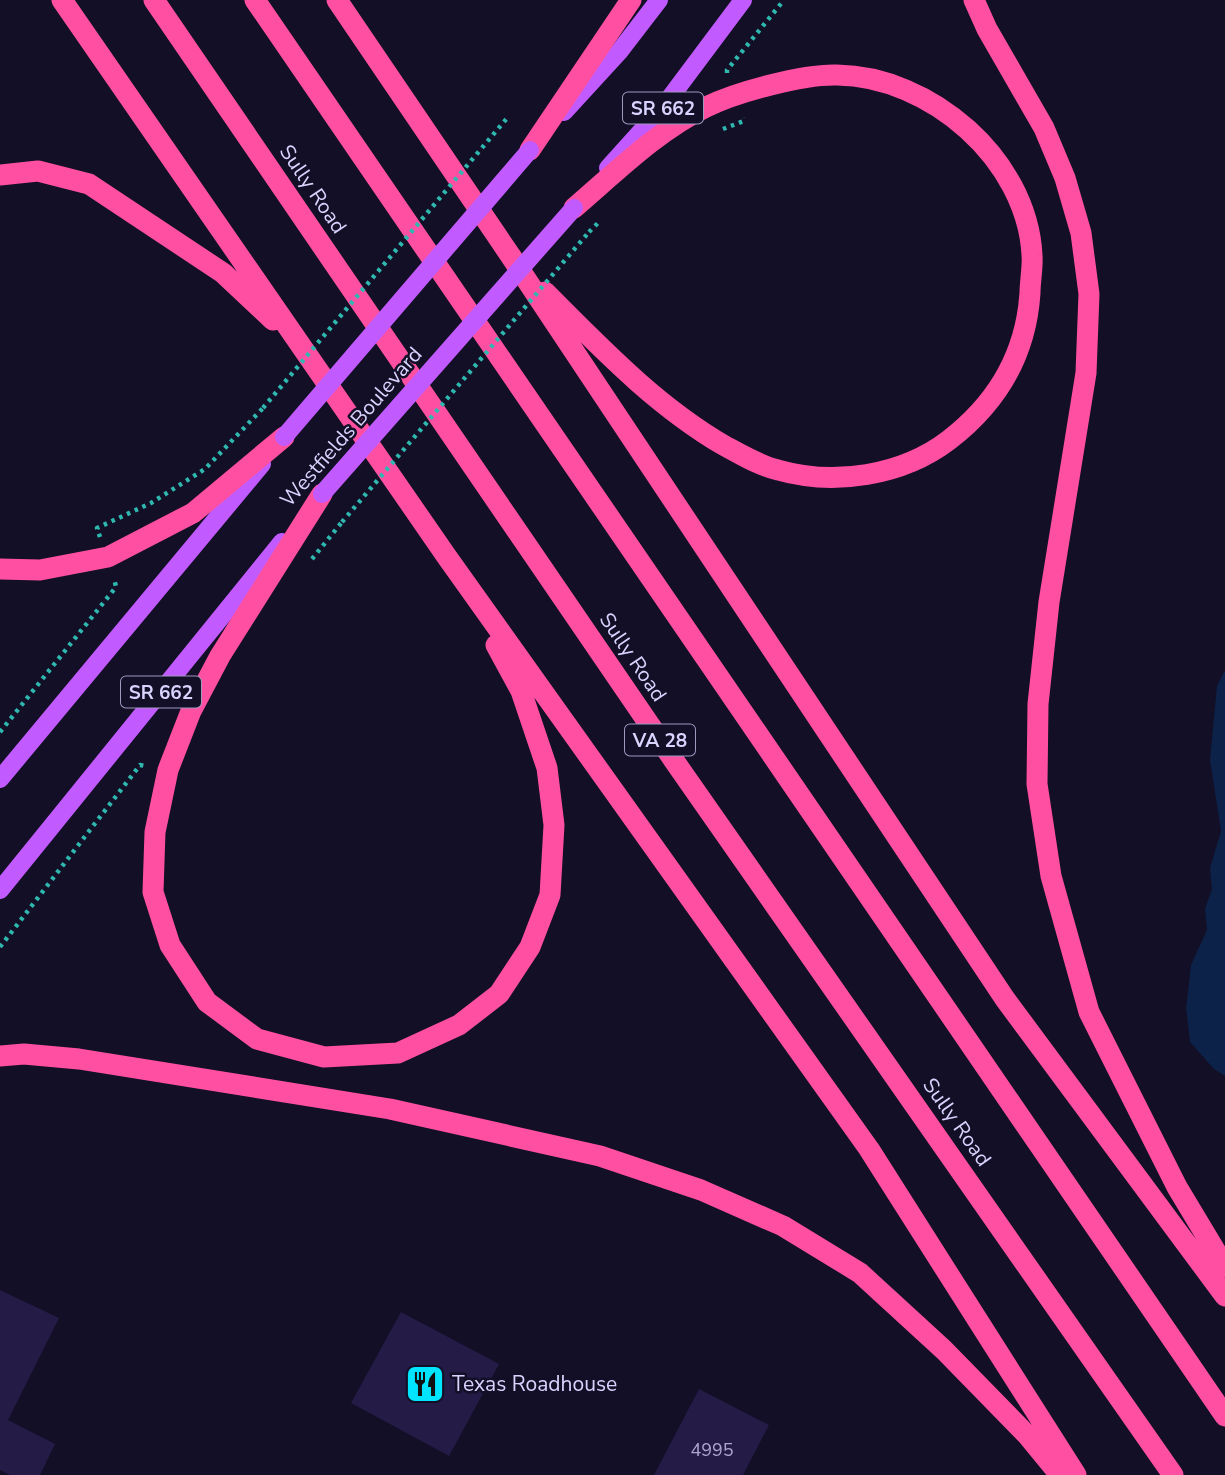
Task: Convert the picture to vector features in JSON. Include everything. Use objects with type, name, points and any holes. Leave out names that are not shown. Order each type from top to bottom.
[{"type":"highway","points":[[62,0],[447,557],[869,1149],[1076,1475]]},
{"type":"highway","name":"Sully Road","points":[[154,0],[675,762],[1173,1475]]},
{"type":"highway","points":[[255,0],[1225,1416]]},
{"type":"highway","points":[[337,0],[1005,999],[1225,1296]]},
{"type":"highway","points":[[344,0],[368,46]]},
{"type":"highway","points":[[530,150],[631,0]]},
{"type":"highway","points":[[974,0],[987,29],[1044,128],[1065,178],[1081,233],[1089,294],[1086,373],[1049,602],[1038,704],[1037,783],[1051,876],[1089,1012],[1177,1187],[1225,1267]]},
{"type":"highway","points":[[512,258],[609,356],[650,393],[701,432],[743,456],[776,470],[811,476],[880,472],[911,463],[936,450],[960,431],[999,389],[1014,364],[1022,341],[1028,309],[1032,255],[1027,225],[1017,195],[993,158],[947,111],[921,96],[894,86],[862,77],[835,74],[803,77],[734,96],[706,107],[661,135],[574,208]]},
{"type":"highway","points":[[0,174],[38,171],[89,184],[223,273],[303,349]]},
{"type":"highway","points":[[0,569],[40,570],[108,557],[193,513],[284,437]]},
{"type":"highway","points":[[322,494],[220,656],[191,711],[168,770],[155,832],[152,892],[170,945],[207,1002],[257,1039],[324,1057],[398,1053],[459,1025],[499,994],[530,947],[550,895],[554,825],[547,768],[521,691],[447,557]]},
{"type":"highway","points":[[0,1056],[24,1054],[79,1059],[390,1109],[600,1156],[701,1190],[783,1226],[860,1273],[944,1350],[1028,1436],[1060,1475]]},
{"type":"main road","name":"Westfields Boulevard","points":[[0,779],[284,437],[530,150],[619,52],[659,0]]},
{"type":"main road","name":"Westfields Boulevard","points":[[0,890],[322,494],[663,107],[743,0]]},
{"type":"path","points":[[264,408],[508,117]]},
{"type":"path","points":[[342,522],[589,232]]},
{"type":"water","points":[[1225,670],[1225,1076],[1214,1069],[1190,1042],[1186,1008],[1191,965],[1207,930],[1205,909],[1212,889],[1210,868],[1221,831],[1210,760],[1217,686]]},
{"type":"building","points":[[0,1290],[59,1318],[8,1420],[55,1444],[40,1475],[10,1475],[0,1470]]},
{"type":"building","name":"Texas Roadhouse","points":[[401,1312],[499,1364],[449,1456],[351,1403]]},
{"type":"building","points":[[699,1389],[769,1425],[743,1475],[654,1475]]},
{"type":"place","name":"Texas Roadhouse","points":[[425,1384]]}]
